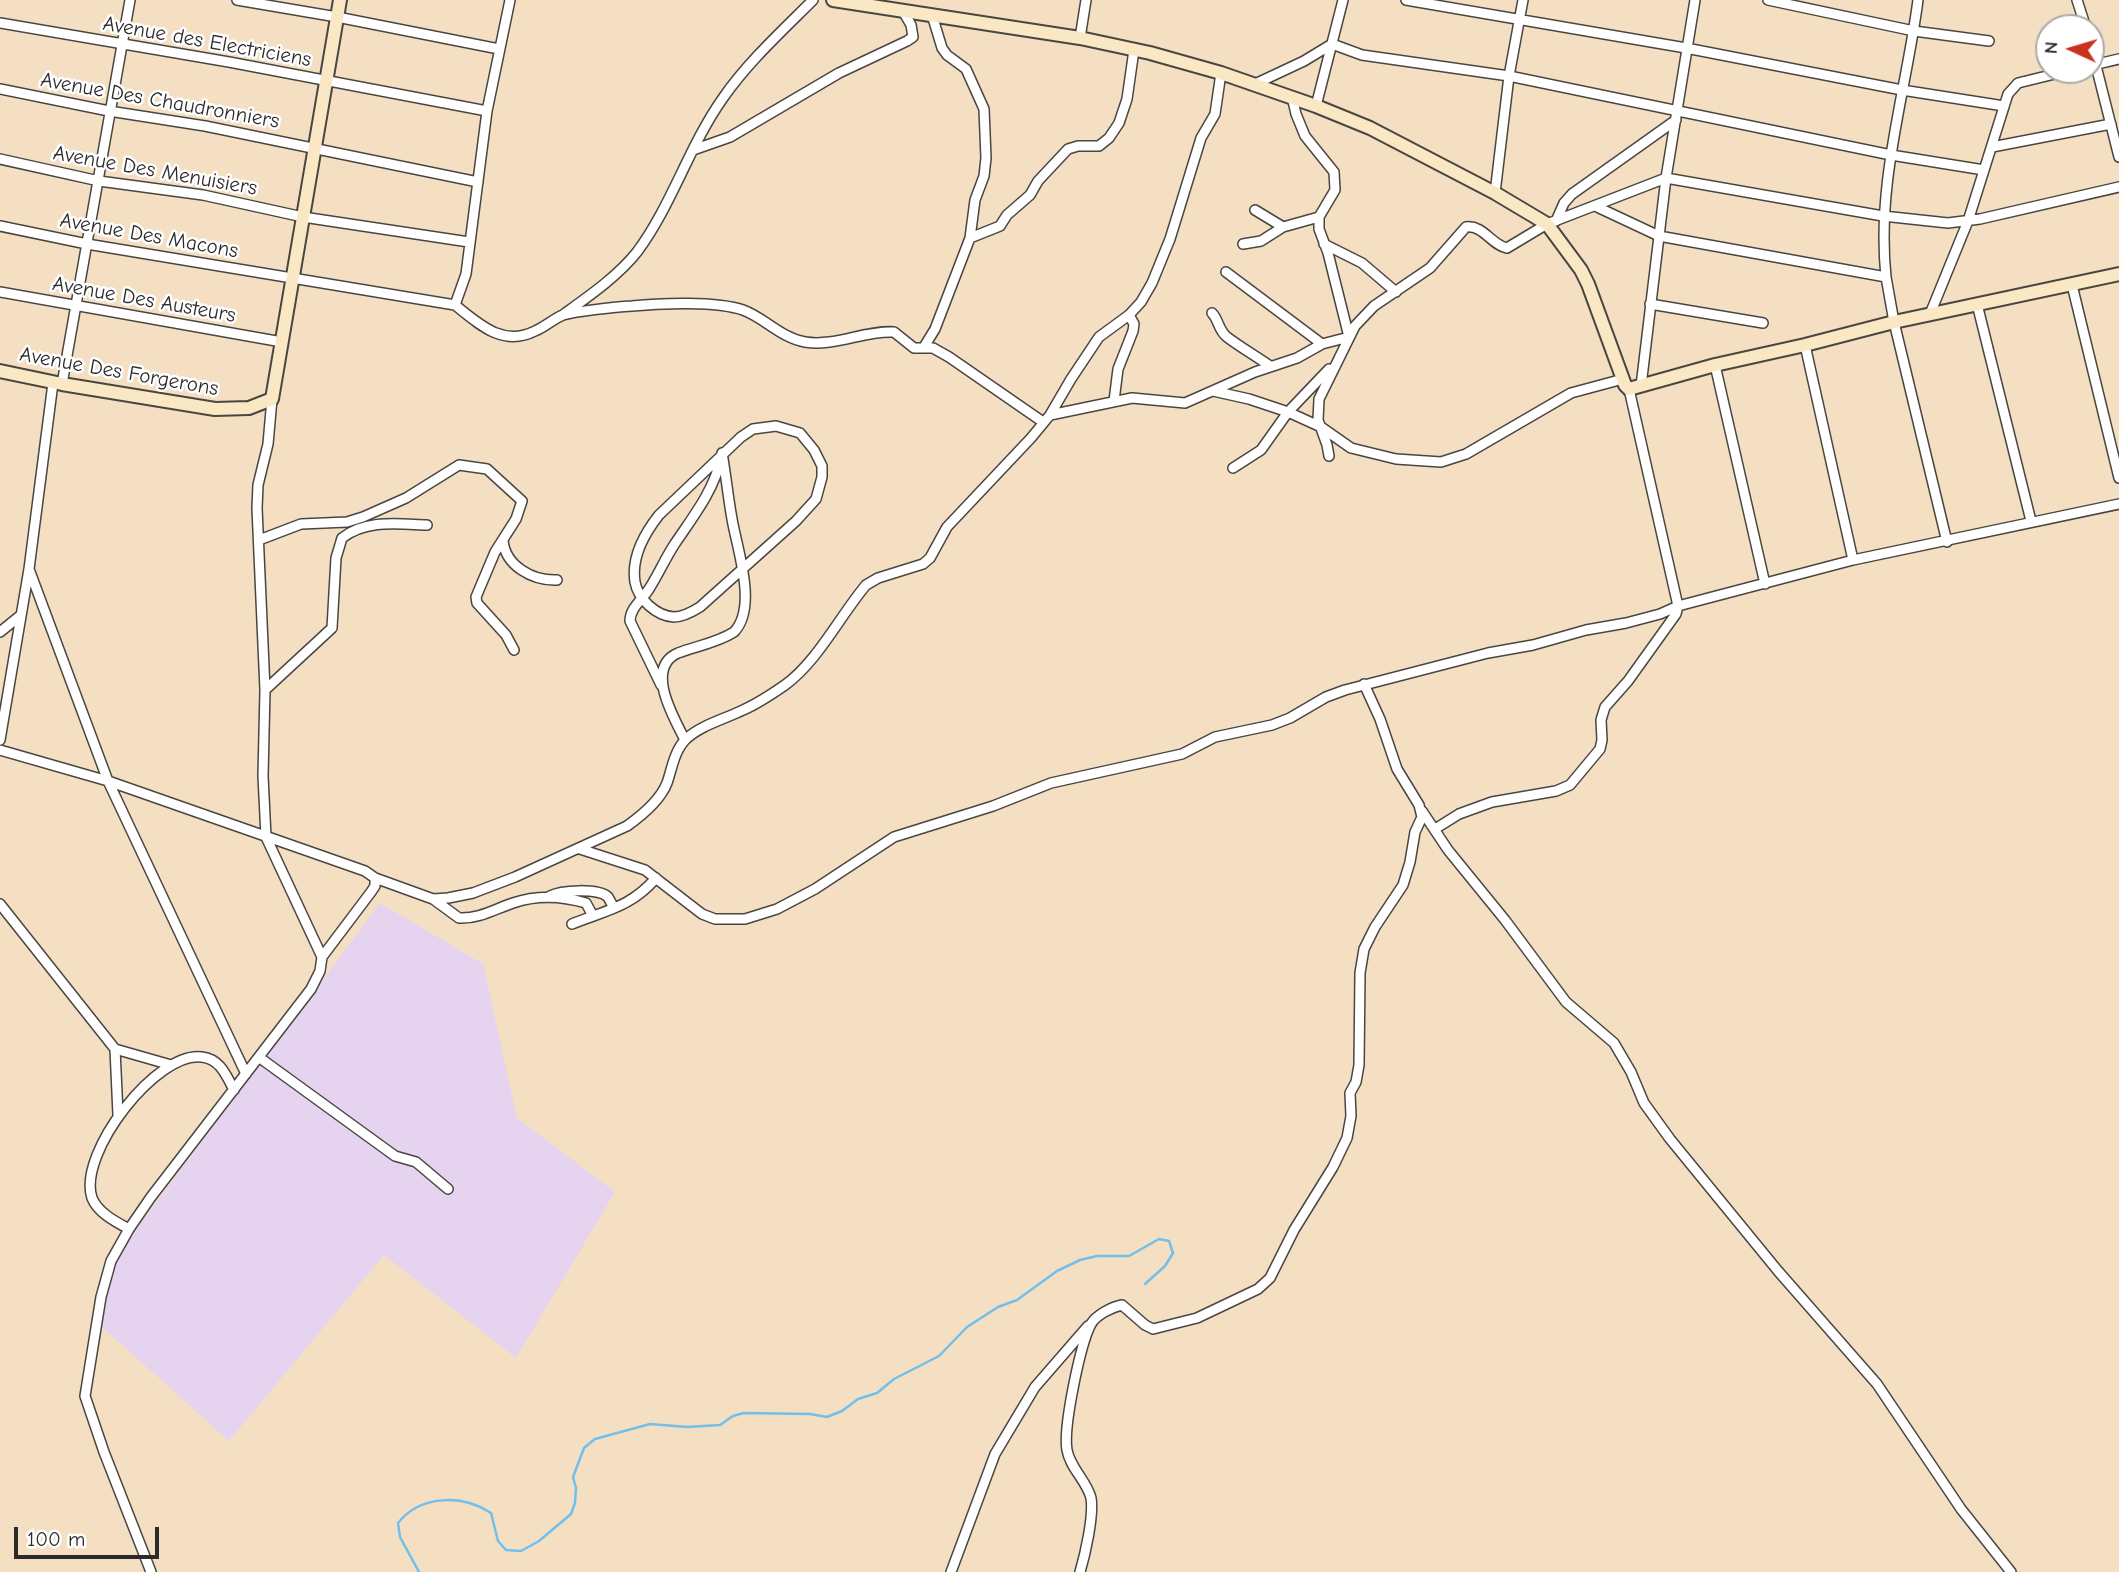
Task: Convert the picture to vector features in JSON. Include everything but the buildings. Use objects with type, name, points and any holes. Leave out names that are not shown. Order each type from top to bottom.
[{"type":"street","points":[[0,740],[57,383],[76,306],[130,0]]},
{"type":"street","points":[[237,0],[499,49]]},
{"type":"street","points":[[322,957],[266,836],[263,776],[265,690],[257,495],[268,444],[272,399],[340,0]]},
{"type":"street","points":[[510,0],[487,111],[466,274],[455,305],[477,323],[515,338],[538,330],[563,315],[603,285],[636,253],[664,208],[724,96],[813,0]]},
{"type":"street","points":[[833,0],[1080,38],[1221,73],[1370,128],[1552,222],[1588,284],[1631,385],[1678,606],[1666,629],[1628,681],[1605,707],[1601,720],[1600,749],[1570,785],[1556,791],[1492,802],[1459,814],[1435,829]]},
{"type":"street","points":[[1080,38],[1086,0]]},
{"type":"street","points":[[1316,106],[1343,0]]},
{"type":"street","points":[[1406,0],[2004,106]]},
{"type":"street","points":[[1495,193],[1509,76],[1523,0]]},
{"type":"street","points":[[1631,385],[1650,304],[1666,178],[1695,0]]},
{"type":"street","points":[[1768,0],[1914,31],[1989,41]]},
{"type":"street","points":[[1918,0],[1883,216],[1886,277],[1894,322],[1947,542]]},
{"type":"street","points":[[693,150],[730,136],[839,74],[907,41],[912,37],[913,31],[902,11]]},
{"type":"street","points":[[924,347],[935,329],[971,238],[975,200],[984,176],[986,158],[984,109],[966,69],[942,48],[932,15]]},
{"type":"street","name":"Avenue des Electriciens","points":[[0,23],[487,111]]},
{"type":"street","points":[[1332,44],[1362,55],[1509,76],[1677,116],[1984,170]]},
{"type":"street","points":[[1255,84],[1304,61],[1332,44]]},
{"type":"street","points":[[971,238],[1000,226],[1006,215],[1030,195],[1038,181],[1068,149],[1099,146],[1109,138],[1119,122],[1127,100],[1134,50]]},
{"type":"street","points":[[433,899],[473,893],[580,849],[627,826],[640,817],[666,785],[675,756],[685,740],[715,722],[746,709],[787,684],[804,667],[866,586],[878,578],[923,564],[930,558],[947,527],[1050,415],[1099,337],[1129,315],[1147,294],[1170,239],[1201,138],[1217,108],[1221,73]]},
{"type":"street","points":[[1930,314],[1968,221],[2008,94],[2018,83],[2035,79]]},
{"type":"street","points":[[2099,84],[2119,157]]},
{"type":"street","name":"Avenue Des Chaudronniers","points":[[0,89],[314,147],[478,182]]},
{"type":"street","points":[[1292,97],[1306,136],[1334,172],[1335,190],[1319,217],[1319,229],[1328,253],[1349,337]]},
{"type":"street","points":[[1552,222],[1572,194],[1677,116]]},
{"type":"street","points":[[1992,147],[2111,124]]},
{"type":"street","name":"Avenue Des Menuisiers","points":[[0,159],[99,181],[203,195],[303,217],[469,243]]},
{"type":"street","points":[[1329,456],[1318,420],[1319,399],[1355,326],[1369,311],[1430,268],[1466,228],[1474,227],[1503,248],[1510,247],[1552,222],[1666,178],[1883,216],[1948,223],[1968,221],[2119,187]]},
{"type":"street","points":[[1595,206],[1659,236],[1886,277]]},
{"type":"street","points":[[1255,210],[1283,227]]},
{"type":"street","points":[[1243,244],[1265,239],[1283,227],[1319,217]]},
{"type":"street","name":"Avenue Des Macons","points":[[0,226],[87,244],[455,305]]},
{"type":"street","points":[[1324,244],[1362,263],[1396,292]]},
{"type":"street","points":[[1226,272],[1322,344]]},
{"type":"street","points":[[1213,391],[1288,412],[1321,426],[1352,448],[1395,458],[1441,462],[1466,454],[1571,393],[1631,385],[1894,322],[2119,274]]},
{"type":"street","points":[[2072,285],[2119,478]]},
{"type":"street","name":"Avenue Des Austeurs","points":[[0,292],[282,342]]},
{"type":"street","points":[[1650,304],[1763,323]]},
{"type":"street","points":[[1978,304],[2031,521]]},
{"type":"street","points":[[563,315],[632,306],[718,306],[742,309],[786,336],[805,342],[837,340],[888,331],[901,335],[914,348],[933,348],[949,357],[1043,422]]},
{"type":"street","points":[[1212,313],[1217,318],[1219,329],[1227,337],[1270,366]]},
{"type":"street","points":[[1114,401],[1118,369],[1133,331],[1134,324],[1129,315]]},
{"type":"street","points":[[1050,415],[1132,398],[1185,402],[1270,366],[1297,358],[1322,344],[1349,337]]},
{"type":"street","points":[[1805,345],[1853,560]]},
{"type":"street","points":[[1233,468],[1261,450],[1288,412],[1339,357]]},
{"type":"street","points":[[1715,365],[1765,584]]},
{"type":"street","name":"Avenue Des Forgerons","points":[[0,371],[215,409],[249,408],[272,399]]},
{"type":"street","points":[[776,426],[800,433],[814,450],[822,467],[816,499],[743,568],[700,607],[682,616],[664,615],[643,598],[635,583],[642,538],[659,515],[722,453],[753,429],[776,426]]},
{"type":"street","points":[[685,740],[630,621],[631,613],[703,502],[718,471],[722,453]]},
{"type":"street","points":[[665,692],[662,669],[668,660],[674,655],[727,636],[739,626],[744,604],[743,568],[733,527],[722,453]]},
{"type":"street","points":[[260,540],[301,524],[347,522],[363,517],[406,498],[453,467],[466,464],[487,469],[521,498],[522,506],[486,570],[476,600],[506,635],[514,650]]},
{"type":"street","points":[[580,849],[645,870],[702,914],[715,919],[732,920],[760,915],[814,889],[894,837],[993,806],[1051,783],[1182,754],[1215,737],[1272,725],[1326,697],[1364,684],[1488,653],[1533,645],[1574,632],[1626,623],[1678,606],[1853,560],[2119,504]]},
{"type":"street","points":[[265,690],[332,628],[335,618],[334,577],[342,538],[366,526],[428,525]]},
{"type":"street","points":[[503,540],[509,558],[519,568],[540,580],[557,580]]},
{"type":"street","points":[[29,569],[108,781],[246,1074]]},
{"type":"street","points":[[0,632],[22,615]]},
{"type":"street","points":[[1364,684],[1380,719],[1397,769],[1448,850],[1566,1002],[1614,1043],[1631,1072],[1644,1103],[1664,1131],[1779,1271],[1877,1384],[1961,1509],[2011,1572]]},
{"type":"street","points":[[0,750],[108,781],[365,872],[433,899],[453,915],[465,918],[484,915],[522,901],[548,897],[563,891],[601,894],[608,898],[614,908]]},
{"type":"street","points":[[951,1572],[995,1454],[1035,1387],[1091,1322],[1111,1308],[1122,1305],[1150,1328],[1197,1318],[1258,1289],[1270,1278],[1294,1230],[1333,1167],[1347,1138],[1351,1116],[1350,1093],[1356,1082],[1359,1065],[1360,973],[1364,949],[1374,928],[1403,885],[1422,811]]},
{"type":"street","points":[[151,1572],[85,1396],[101,1297],[111,1261],[129,1228],[311,989],[320,971],[322,957],[371,892],[375,886],[375,878]]},
{"type":"street","points":[[572,924],[640,896],[656,878]]},
{"type":"street","points":[[548,897],[586,903],[593,916]]},
{"type":"street","points":[[0,904],[115,1049],[171,1065]]},
{"type":"street","points":[[115,1049],[118,1115]]},
{"type":"street","points":[[129,1228],[111,1220],[99,1208],[93,1199],[90,1184],[97,1152],[118,1115],[171,1065],[200,1056],[214,1060],[234,1090]]},
{"type":"street","points":[[260,1058],[395,1156],[416,1162],[448,1189]]},
{"type":"street","points":[[1080,1572],[1090,1522],[1090,1496],[1075,1472],[1066,1443],[1070,1409],[1091,1322]]},
{"type":"shaded area","points":[[380,903],[483,964],[517,1118],[615,1192],[516,1358],[384,1255],[229,1441],[102,1327],[111,1263]]},
{"type":"waterway","points":[[419,1572],[400,1537],[398,1523],[418,1507],[442,1500],[455,1500],[480,1507],[491,1513],[498,1541],[506,1550],[521,1551],[539,1541],[571,1514],[576,1488],[573,1477],[584,1448],[595,1439],[650,1424],[687,1427],[720,1425],[733,1416],[744,1413],[810,1414],[827,1417],[842,1411],[858,1399],[877,1393],[894,1379],[939,1356],[967,1327],[998,1307],[1017,1300],[1057,1271],[1080,1260],[1097,1256],[1129,1256],[1159,1239],[1169,1241],[1173,1253],[1165,1266],[1145,1284]]}]
